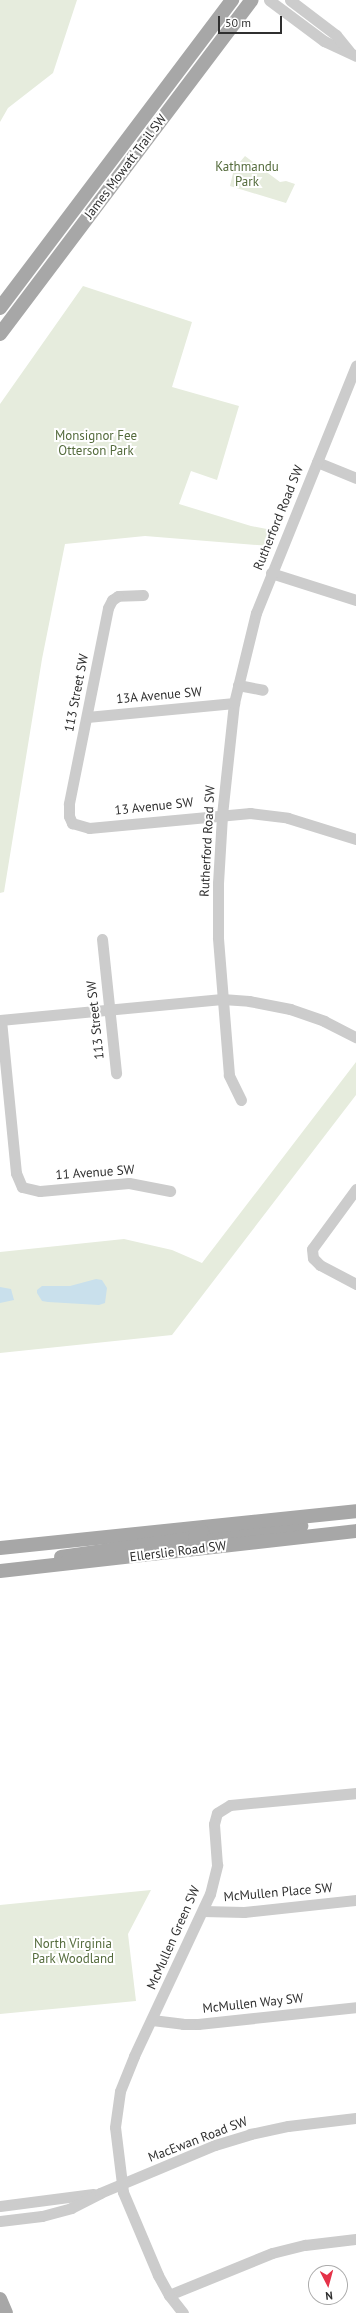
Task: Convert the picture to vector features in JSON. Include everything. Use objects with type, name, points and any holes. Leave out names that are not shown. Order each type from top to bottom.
[{"type":"main road","name":"James Mowatt Trail SW","points":[[0,308],[232,0]]},
{"type":"main road","name":"James Mowatt Trail SW","points":[[0,334],[252,0]]},
{"type":"main road","name":"Ellerslie Road SW","points":[[0,1548],[356,1512]]},
{"type":"main road","points":[[196,1549],[206,1540],[218,1536],[301,1526],[356,1512]]},
{"type":"main road","points":[[25,1569],[52,1559],[81,1553],[195,1538],[205,1527]]},
{"type":"main road","name":"Ellerslie Road SW","points":[[0,1571],[356,1532]]},
{"type":"main road","points":[[0,2299],[6,2313]]},
{"type":"street","points":[[269,0],[324,41],[353,55]]},
{"type":"street","points":[[290,0],[336,35],[353,55]]},
{"type":"street","name":"Rutherford Road SW","points":[[241,1100],[229,1075],[222,999],[218,912],[222,815],[234,702],[251,630],[271,573],[356,365]]},
{"type":"street","points":[[316,462],[356,478]]},
{"type":"street","points":[[271,573],[356,600]]},
{"type":"street","name":"113 Street SW","points":[[72,823],[69,816],[69,804],[108,608],[112,600],[118,596],[143,595]]},
{"type":"street","points":[[238,685],[263,690]]},
{"type":"street","name":"13A Avenue SW","points":[[87,717],[234,702]]},
{"type":"street","name":"13 Avenue SW","points":[[72,823],[89,828],[250,813],[301,821],[356,839]]},
{"type":"street","name":"113 Street SW","points":[[102,939],[116,1073]]},
{"type":"street","points":[[0,1020],[222,999],[249,1001],[290,1009],[324,1021],[356,1037]]},
{"type":"street","name":"11 Avenue SW","points":[[0,1020],[16,1173],[22,1188],[40,1192],[129,1183],[170,1190]]},
{"type":"street","points":[[356,1189],[312,1249],[313,1258],[320,1265],[356,1284]]},
{"type":"street","name":"McMullen Green SW","points":[[183,2313],[169,2295],[158,2274],[124,2196],[116,2136],[116,2108],[126,2073],[203,1911],[216,1874],[217,1848],[214,1824],[215,1816],[219,1810],[230,1805],[356,1793]]},
{"type":"street","name":"McMullen Place SW","points":[[203,1911],[244,1912],[356,1900]]},
{"type":"street","name":"McMullen Way SW","points":[[152,2020],[183,2024],[198,2024],[356,2007]]},
{"type":"street","name":"MacEwan Road SW","points":[[0,2221],[56,2212],[79,2204],[100,2193],[244,2136],[288,2126],[356,2118]]},
{"type":"street","name":"MacEwan Road SW","points":[[0,2206],[100,2193]]},
{"type":"street","points":[[169,2295],[272,2253],[305,2245],[356,2239]]},
{"type":"green space","points":[[0,0],[77,0],[53,73],[8,108],[0,122]]},
{"type":"green space","name":"Kathmandu Park","points":[[245,156],[280,182],[286,181],[295,184],[286,203],[230,186],[234,169]]},
{"type":"green space","name":"Monsignor Fee Otterson Park","points":[[83,286],[192,322],[172,387],[239,406],[217,480],[191,471],[179,504],[251,526],[277,531],[270,546],[145,536],[65,544],[42,659],[4,892],[0,893],[0,404]]},
{"type":"green space","points":[[356,1062],[356,1095],[172,1335],[0,1353],[0,1252],[124,1239],[172,1250],[202,1263]]},
{"type":"green space","name":"North Virginia Park Woodland","points":[[151,1890],[128,1934],[136,2001],[0,2014],[0,1905]]},
{"type":"water","points":[[96,1279],[102,1280],[107,1288],[105,1303],[99,1305],[42,1301],[37,1293],[37,1290],[42,1286],[70,1286]]},
{"type":"water","points":[[0,1287],[11,1289],[14,1300],[0,1303]]}]
